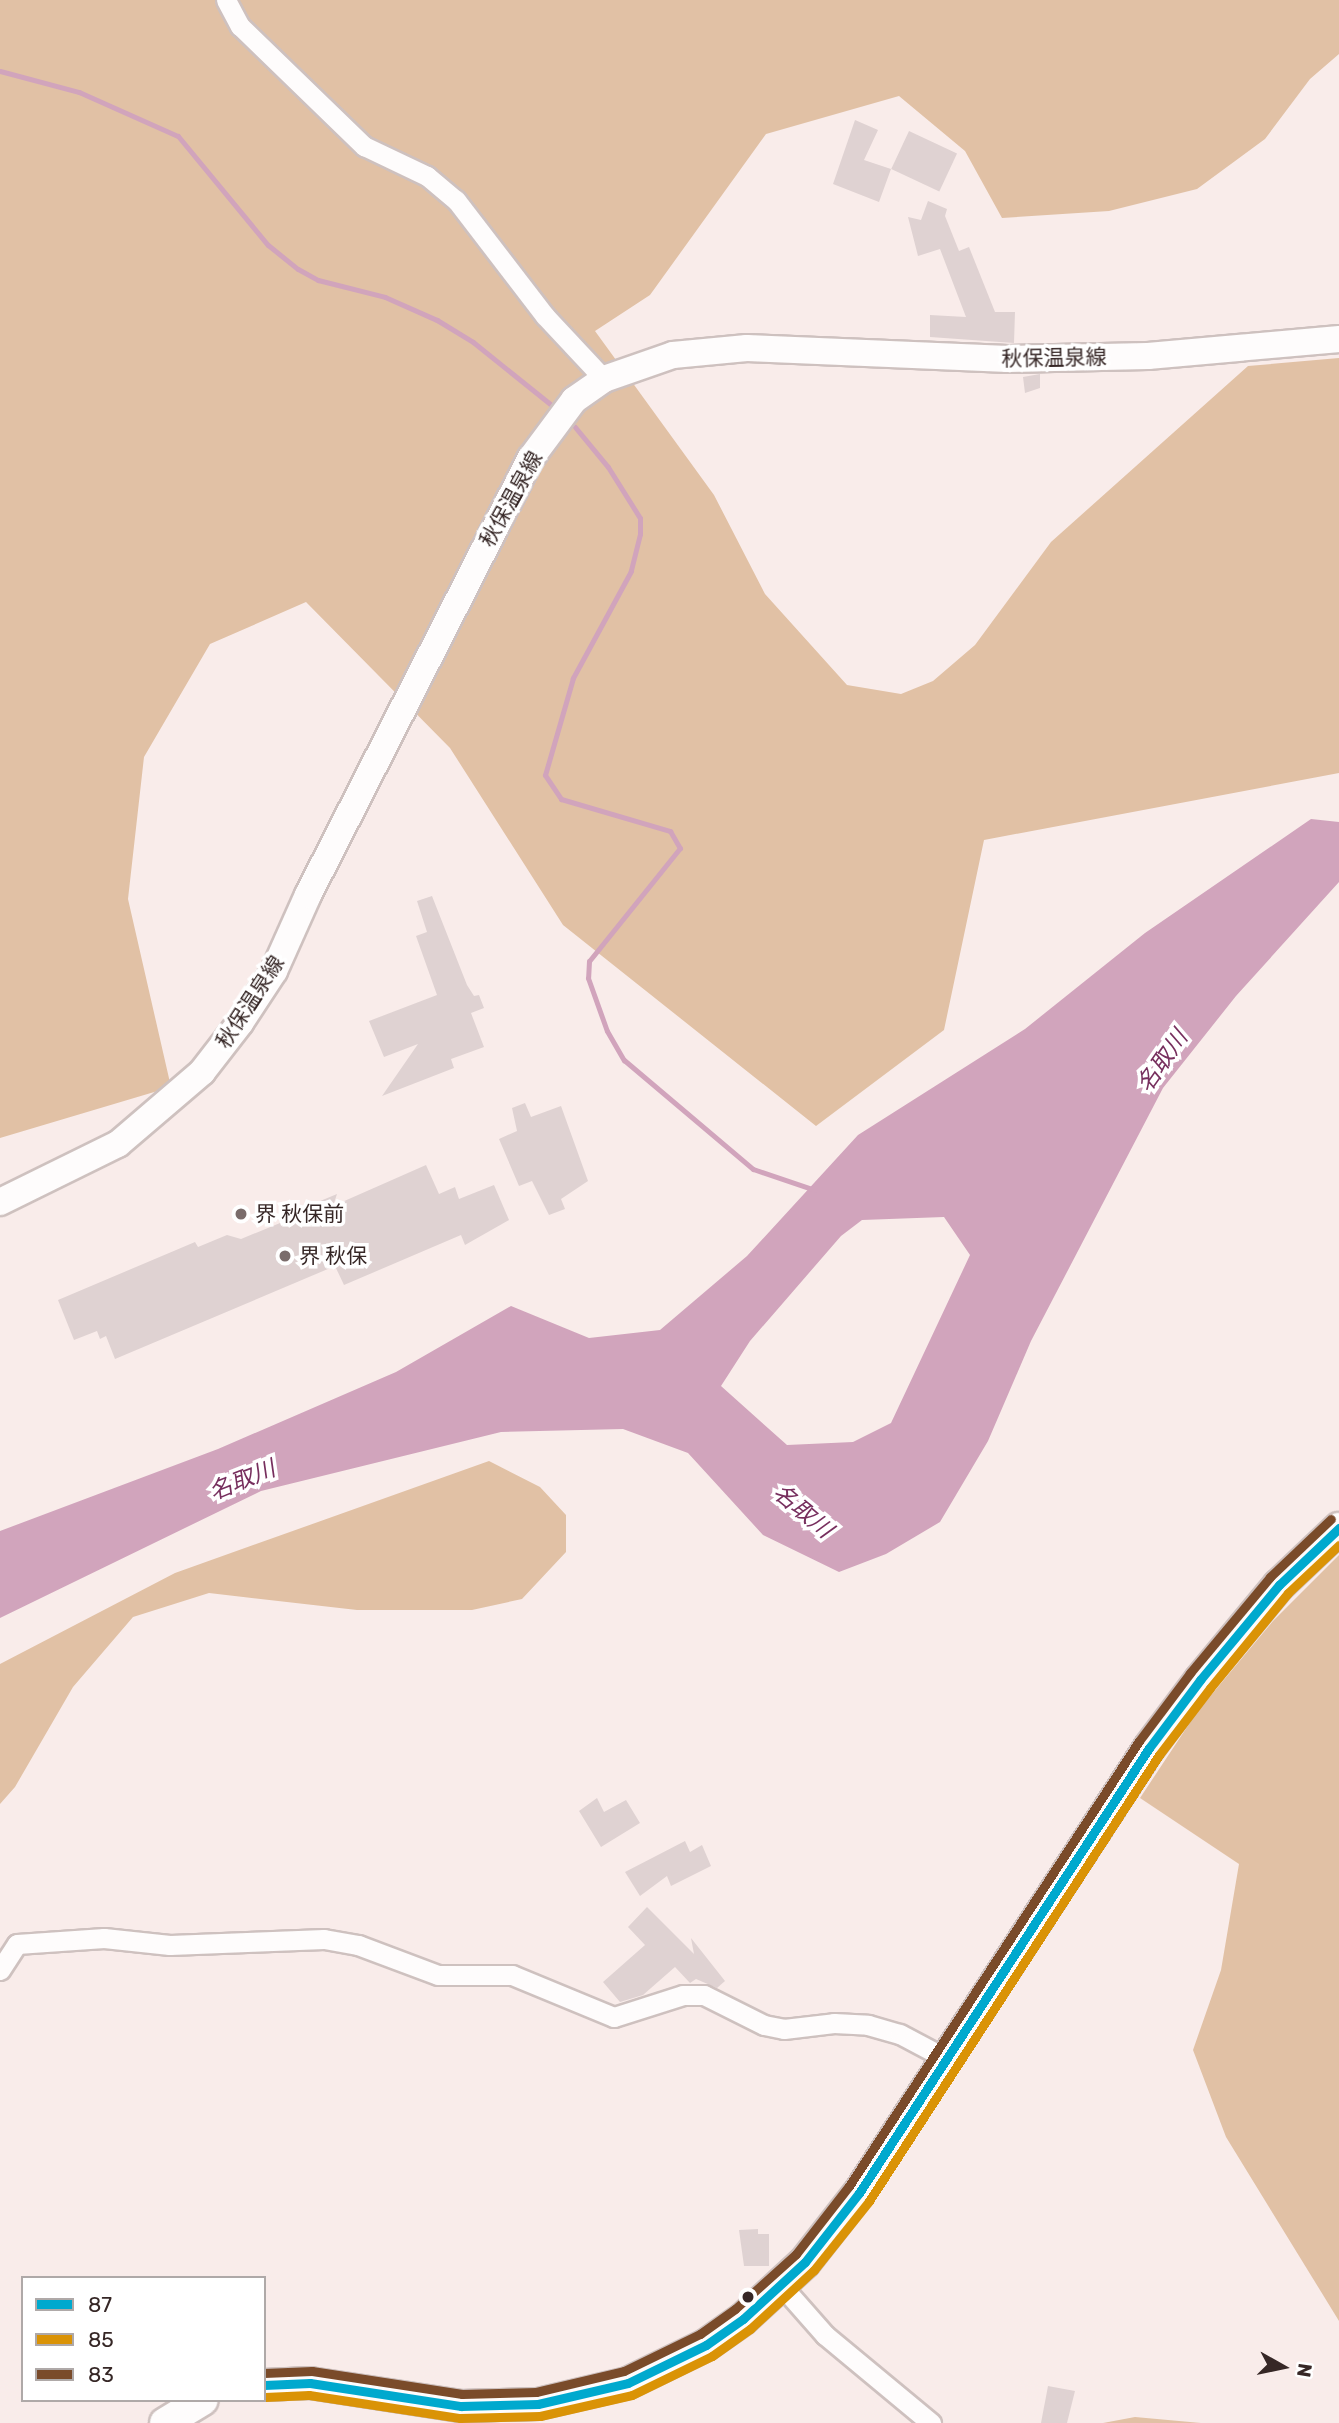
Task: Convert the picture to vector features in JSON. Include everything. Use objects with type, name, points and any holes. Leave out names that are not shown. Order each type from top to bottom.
[{"type":"main road","name":"秋保温泉線","points":[[0,1202],[118,1144],[202,1072],[240,1023],[274,971],[308,895],[531,458],[574,400],[604,379],[673,355],[747,348],[1008,359],[1148,356],[1339,340]]},
{"type":"main road","points":[[266,2385],[310,2383],[496,2408],[587,2395],[628,2383],[706,2344],[781,2285],[859,2193],[1149,1748],[1261,1605],[1339,1528]]},
{"type":"main road","points":[[165,2423],[200,2402]]},
{"type":"street","points":[[226,0],[240,26],[364,146],[428,176],[456,200],[545,316],[604,379]]},
{"type":"street","points":[[0,1970],[17,1944],[104,1938],[170,1945],[324,1939],[358,1945],[438,1975],[512,1975],[614,2017],[683,1995],[704,1996],[764,2025],[784,2029],[834,2023],[868,2025],[900,2034],[947,2059]]},
{"type":"street","points":[[781,2285],[825,2335],[931,2423]]},
{"type":"shaded area","points":[[0,0],[1339,0],[1339,54],[1310,79],[1265,139],[1197,189],[1109,211],[1002,218],[965,151],[899,96],[766,134],[650,295],[595,331],[714,495],[765,594],[847,685],[901,694],[933,681],[975,645],[1051,542],[1248,366],[1339,358],[1339,773],[984,840],[944,1030],[816,1126],[563,925],[450,748],[306,602],[210,644],[144,757],[128,899],[171,1087],[0,1138]]},
{"type":"shaded area","points":[[489,1461],[540,1487],[566,1515],[566,1552],[522,1599],[472,1610],[357,1610],[209,1593],[133,1617],[73,1687],[15,1787],[0,1804],[0,1664],[175,1573]]},
{"type":"shaded area","points":[[1339,1555],[1339,2321],[1226,2137],[1193,2050],[1221,1970],[1239,1864],[1140,1798],[1197,1712],[1273,1621]]},
{"type":"shaded area","points":[[1135,2417],[1201,2423],[1103,2423]]},
{"type":"water","name":"名取川","points":[[1311,819],[1339,822],[1339,882],[1236,996],[1163,1088],[1031,1341],[988,1441],[940,1522],[886,1554],[839,1572],[763,1535],[688,1453],[623,1429],[501,1432],[261,1491],[0,1618],[0,1531],[218,1449],[396,1372],[511,1306],[589,1338],[660,1330],[747,1256],[858,1135],[1025,1029],[1145,933]],"holes":[[[944,1217],[970,1255],[891,1423],[853,1442],[787,1445],[721,1386],[750,1341],[841,1236],[862,1220]]]},
{"type":"building","points":[[855,120],[878,130],[864,160],[891,169],[879,202],[833,184]]},
{"type":"building","points":[[909,131],[957,153],[939,191],[891,169]]},
{"type":"building","points":[[928,201],[947,209],[945,216],[959,251],[969,247],[995,312],[1015,312],[1014,343],[930,337],[930,315],[966,317],[940,249],[918,256],[908,217],[921,220]]},
{"type":"building","points":[[1040,374],[1040,388],[1025,393],[1023,377]]},
{"type":"building","points":[[432,896],[467,985],[474,996],[479,995],[484,1008],[471,1013],[484,1047],[451,1059],[454,1068],[382,1096],[418,1044],[384,1057],[369,1021],[437,995],[416,936],[427,932],[417,901]]},
{"type":"building","points":[[525,1103],[531,1117],[561,1106],[588,1181],[561,1199],[565,1209],[549,1215],[532,1181],[519,1186],[499,1139],[517,1131],[512,1108]]},
{"type":"building","name":"界 秋保","points":[[426,1165],[439,1194],[455,1187],[459,1199],[494,1185],[509,1220],[465,1245],[461,1235],[344,1285],[335,1266],[115,1359],[106,1336],[100,1339],[97,1331],[74,1340],[58,1300],[195,1242],[198,1247],[227,1235],[241,1239],[314,1209],[313,1204],[337,1194],[333,1206]]},
{"type":"building","points":[[597,1798],[604,1812],[626,1800],[640,1823],[601,1847],[579,1811]]},
{"type":"building","points":[[685,1841],[690,1852],[702,1845],[711,1866],[671,1886],[667,1876],[640,1896],[625,1872]]},
{"type":"building","points":[[647,1907],[694,1954],[691,1938],[725,1981],[717,1988],[696,1979],[690,1983],[675,1967],[643,1995],[620,2002],[603,1982],[645,1945],[628,1927]]},
{"type":"building","points":[[758,2229],[758,2234],[769,2234],[769,2266],[744,2266],[739,2230]]},
{"type":"building","points":[[1048,2386],[1075,2391],[1067,2423],[1041,2423]]},
{"type":"waterway","points":[[0,71],[79,92],[178,136],[268,245],[298,269],[318,280],[385,297],[437,320],[473,342],[550,404]]},
{"type":"waterway","points":[[575,427],[608,467],[640,518],[640,534],[631,571],[573,678],[545,775],[561,799],[670,831],[680,848],[589,961],[588,978],[607,1031],[624,1060],[753,1169],[815,1190]]},
{"type":"transit line","name":"83","points":[[266,2373],[312,2371],[462,2394],[536,2392],[624,2371],[700,2334],[735,2309],[796,2254],[849,2186],[1139,1741],[1190,1673],[1270,1577],[1331,1519]]},
{"type":"transit line","name":"87","points":[[266,2385],[310,2383],[461,2406],[538,2404],[628,2383],[706,2345],[743,2319],[805,2262],[859,2193],[1149,1748],[1200,1680],[1279,1585],[1339,1528]]},
{"type":"transit line","name":"85","points":[[266,2397],[309,2395],[460,2418],[540,2416],[632,2395],[712,2356],[750,2329],[814,2270],[869,2201],[1159,1755],[1288,1593],[1339,1545]]},
{"type":"place","name":"界 秋保前","points":[[241,1214]]},
{"type":"place","name":"界 秋保","points":[[285,1256]]}]
